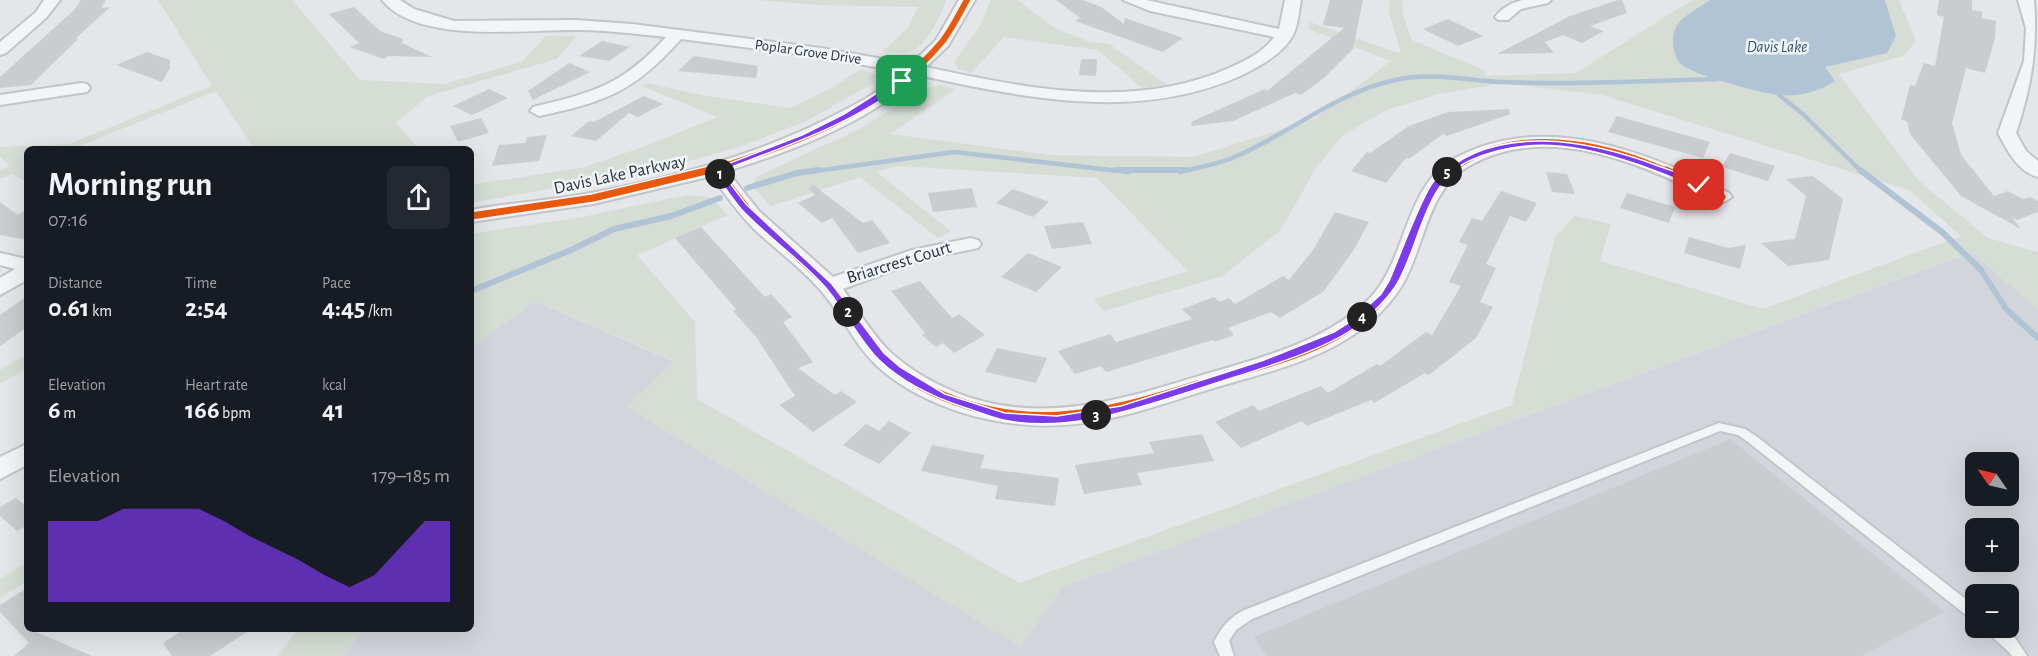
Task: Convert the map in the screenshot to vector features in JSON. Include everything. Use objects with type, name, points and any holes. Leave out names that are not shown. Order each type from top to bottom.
[{"type":"street","points":[[0,50],[41,15],[52,0]]},
{"type":"street","name":"Poplar Grove Drive","points":[[390,0],[419,18],[457,25],[577,25],[677,34],[834,54],[1043,94],[1120,98],[1190,87],[1227,76],[1255,62],[1285,35]]},
{"type":"street","name":"Davis Lake Parkway","points":[[474,216],[591,198],[717,170],[805,136],[847,115],[915,70],[947,38],[967,0]]},
{"type":"street","points":[[1131,0],[1155,8],[1285,35],[1293,0]]},
{"type":"street","points":[[1503,17],[1516,6],[1543,0]]},
{"type":"street","points":[[2026,0],[2034,28],[2035,62],[2007,133],[2019,154],[2038,171]]},
{"type":"street","points":[[539,111],[594,98],[627,84],[654,61],[677,34]]},
{"type":"street","points":[[0,100],[81,88]]},
{"type":"street","points":[[717,170],[743,206],[829,286],[880,356],[913,381],[942,396],[1005,416],[1057,419],[1086,417],[1122,410],[1268,362],[1337,335],[1356,322],[1389,289],[1436,184],[1463,161],[1479,154],[1512,145],[1534,143],[1583,146],[1646,163],[1722,197]]},
{"type":"street","name":"Briarcrest Court","points":[[829,286],[919,254],[971,244]]},
{"type":"street","points":[[0,259],[24,264]]},
{"type":"street","points":[[0,288],[24,273]]},
{"type":"street","points":[[0,469],[24,455]]},
{"type":"lane","points":[[1227,656],[1221,642],[1233,622],[1247,615],[1719,428],[1741,432],[1752,439],[1965,606]]},
{"type":"lane","points":[[2005,638],[2020,656]]},
{"type":"shaded area","points":[[158,0],[292,0],[360,80],[444,84],[522,62],[546,36],[577,36],[557,59],[428,96],[396,123],[416,146],[253,146],[216,91],[79,146],[24,146],[24,181],[13,174],[0,179],[0,170],[10,166],[0,157],[0,147],[69,144],[212,86]]},
{"type":"shaded area","points":[[757,0],[946,0],[926,40],[916,49],[900,53],[883,51],[907,29],[918,7],[819,5]]},
{"type":"shaded area","points":[[991,0],[1017,0],[1055,28],[1089,42],[1109,44],[1167,85],[1142,88],[1098,50],[1004,37],[971,73],[958,68],[954,62],[980,26]]},
{"type":"shaded area","points":[[1390,0],[1402,0],[1403,15],[1412,40],[1483,70],[1486,76],[1576,73],[1692,0],[1899,0],[1916,41],[1903,56],[1839,74],[1919,181],[1988,238],[2038,252],[2038,309],[1971,252],[1063,587],[1021,647],[626,407],[674,361],[536,301],[474,346],[474,234],[582,217],[687,195],[710,197],[728,215],[637,255],[695,322],[697,399],[1019,583],[1512,405],[1555,237],[1575,216],[1611,224],[1600,261],[1763,309],[1961,236],[1909,190],[1602,95],[1503,83],[1438,94],[1387,110],[1343,135],[1316,168],[1280,231],[1222,276],[1104,311],[1094,299],[1188,271],[1097,178],[899,166],[876,172],[951,231],[938,238],[860,177],[771,206],[754,188],[756,177],[857,130],[927,88],[940,85],[956,89],[890,134],[1051,155],[1194,157],[1314,119],[1391,61],[1308,29],[1310,22],[1401,54],[1389,12]]},
{"type":"shaded area","points":[[862,69],[875,75],[874,83],[806,121],[742,146],[664,168],[474,202],[474,185],[585,167],[651,144],[717,117],[642,86],[647,83],[701,95],[790,108],[829,89]]},
{"type":"shaded area","points":[[1972,252],[2038,309],[2038,656],[344,656],[361,632],[474,632],[474,346],[535,301],[675,362],[627,407],[1021,646],[1062,587]]},
{"type":"shaded area","points":[[24,357],[24,371],[0,383],[0,370]]},
{"type":"shaded area","points":[[24,564],[24,583],[0,598],[0,579]]},
{"type":"shaded area","points":[[296,632],[361,632],[344,656],[278,656]]},
{"type":"water","name":"Davis Lake","points":[[1710,0],[1885,0],[1896,36],[1887,53],[1825,67],[1835,81],[1822,88],[1793,95],[1769,94],[1712,78],[1678,61],[1673,38],[1675,29],[1686,16]]},
{"type":"building","points":[[81,0],[106,0],[101,8],[110,7],[75,39],[78,39],[31,85],[0,88],[0,77],[74,10]]},
{"type":"building","points":[[1056,0],[1083,0],[1101,7],[1124,24],[1125,18],[1183,38],[1163,52],[1075,21],[1080,18]]},
{"type":"building","points":[[1330,0],[1363,0],[1353,49],[1325,77],[1301,95],[1295,93],[1233,121],[1192,126],[1191,122],[1265,89],[1267,91],[1344,28],[1323,25]]},
{"type":"building","points":[[1622,0],[1627,13],[1590,26],[1604,31],[1582,43],[1563,35],[1545,42],[1554,53],[1497,54],[1570,16]]},
{"type":"building","points":[[1939,0],[1972,0],[1972,10],[1982,12],[1982,18],[1996,21],[1995,38],[1985,73],[1966,68],[1952,123],[1961,155],[1994,196],[2008,191],[2023,199],[2030,197],[2038,201],[2038,212],[2017,220],[2012,217],[2021,229],[1961,196],[1910,134],[1907,121],[1901,120],[1910,85],[1915,86],[1924,63],[1935,66],[1944,17],[1937,15]]},
{"type":"building","points":[[354,7],[380,31],[403,39],[402,43],[432,57],[389,56],[384,59],[350,47],[359,43],[329,14]]},
{"type":"building","points":[[1448,19],[1483,36],[1458,46],[1423,29]]},
{"type":"building","points":[[602,41],[630,47],[609,61],[579,56]]},
{"type":"building","points":[[147,52],[170,60],[170,68],[162,82],[116,65]]},
{"type":"building","points":[[694,56],[758,66],[756,78],[678,71]]},
{"type":"building","points":[[1081,59],[1097,59],[1096,76],[1079,75]]},
{"type":"building","points":[[569,63],[590,72],[533,100],[528,91]]},
{"type":"building","points":[[489,89],[508,98],[472,115],[453,106]]},
{"type":"building","points":[[644,96],[663,104],[638,117],[629,113],[596,141],[571,136],[589,121],[594,122]]},
{"type":"building","points":[[1509,109],[1510,114],[1447,136],[1443,134],[1409,159],[1406,158],[1386,183],[1351,171],[1367,152],[1370,153],[1409,126],[1448,112]]},
{"type":"building","points":[[1617,116],[1710,142],[1703,158],[1608,132]]},
{"type":"building","points":[[481,118],[489,133],[458,142],[450,126]]},
{"type":"building","points":[[547,135],[539,161],[492,166],[499,145],[525,143],[527,137]]},
{"type":"building","points":[[1730,153],[1775,166],[1768,181],[1722,167]]},
{"type":"building","points":[[1546,172],[1567,174],[1575,194],[1552,192]]},
{"type":"building","points":[[1813,176],[1843,199],[1829,260],[1788,266],[1761,243],[1795,239],[1806,196],[1786,179]]},
{"type":"building","points":[[813,185],[863,223],[872,220],[890,243],[858,253],[832,218],[822,223],[798,203],[815,195],[809,189]]},
{"type":"building","points":[[972,188],[977,207],[933,212],[928,193]]},
{"type":"building","points":[[1013,189],[1049,202],[1033,217],[996,203]]},
{"type":"building","points":[[1501,191],[1537,203],[1526,222],[1510,216],[1486,264],[1496,268],[1480,302],[1493,307],[1476,338],[1429,375],[1425,373],[1374,403],[1371,400],[1307,426],[1302,421],[1241,448],[1215,422],[1253,405],[1259,411],[1321,386],[1328,393],[1377,364],[1380,366],[1426,332],[1432,335],[1461,286],[1449,282],[1468,245],[1459,242],[1472,218],[1482,221]]},
{"type":"building","points":[[1627,193],[1675,207],[1669,223],[1620,208]]},
{"type":"building","points":[[0,202],[18,215],[24,212],[24,239],[0,235]]},
{"type":"building","points":[[1335,212],[1369,222],[1353,251],[1323,292],[1280,318],[1271,312],[1228,328],[1234,335],[1215,342],[1213,340],[1106,372],[1101,366],[1075,374],[1058,351],[1110,334],[1116,342],[1192,319],[1182,309],[1214,297],[1220,302],[1229,298],[1235,304],[1283,276],[1289,280],[1313,250]]},
{"type":"building","points":[[1083,222],[1092,244],[1052,249],[1044,226]]},
{"type":"building","points":[[701,227],[765,297],[771,294],[792,317],[783,322],[813,362],[798,368],[835,395],[841,391],[857,402],[813,432],[779,405],[795,396],[757,338],[733,311],[736,309],[675,238]]},
{"type":"building","points":[[1689,237],[1728,248],[1746,245],[1740,269],[1684,253]]},
{"type":"building","points":[[1028,253],[1062,267],[1036,292],[1001,277]]},
{"type":"building","points":[[920,281],[952,318],[959,314],[985,335],[954,353],[943,343],[936,347],[922,335],[925,333],[891,291]]},
{"type":"building","points":[[24,298],[24,329],[0,346],[0,315]]},
{"type":"building","points":[[997,348],[1047,358],[1036,383],[985,372]]},
{"type":"building","points":[[889,421],[911,433],[879,464],[843,445],[866,424],[879,431]]},
{"type":"building","points":[[1202,434],[1214,461],[1137,473],[1142,485],[1084,494],[1075,465],[1154,453],[1149,442]]},
{"type":"building","points":[[1730,439],[1945,612],[1861,656],[1267,656],[1254,637]]},
{"type":"building","points":[[932,445],[985,455],[980,468],[1059,478],[1055,506],[995,499],[998,486],[921,471]]},
{"type":"building","points":[[16,498],[24,505],[24,527],[17,531],[0,516],[0,507]]},
{"type":"building","points":[[24,590],[24,632],[36,632],[92,656],[14,656],[29,643],[0,612],[0,605]]},
{"type":"building","points":[[180,632],[247,632],[210,656],[172,656],[163,643]]},
{"type":"waterway","points":[[1180,172],[1232,158],[1274,138],[1351,95],[1395,80],[1434,77],[1554,83],[1717,79]]},
{"type":"waterway","points":[[1779,95],[1803,114],[1862,172]]},
{"type":"waterway","points":[[808,172],[954,152],[1128,172]]},
{"type":"waterway","points":[[747,188],[797,173],[819,170]]},
{"type":"waterway","points":[[1115,170],[1186,170]]},
{"type":"waterway","points":[[1860,170],[1942,232],[1981,270],[2006,309],[2038,338]]},
{"type":"waterway","points":[[474,290],[571,250],[614,229],[671,216],[720,198]]},
{"type":"cycle path","points":[[474,216],[578,201],[640,188],[750,158],[806,136],[858,110],[905,79],[942,42],[967,0]]},
{"type":"cycle path","points":[[717,170],[752,215],[828,285],[875,350],[901,373],[931,391],[963,404],[994,413],[1053,418],[1081,416],[1138,404],[1280,360],[1340,333],[1372,308],[1394,281],[1421,215],[1438,184],[1449,171],[1463,161],[1495,148],[1528,142],[1561,143],[1596,148],[1629,156],[1662,168],[1722,197]]},
{"type":"route","points":[[902,81],[847,115],[805,136],[717,170],[743,206],[829,286],[880,356],[913,381],[942,396],[983,411],[1005,416],[1057,419],[1086,417],[1122,410],[1268,362],[1337,335],[1356,322],[1384,296],[1394,281],[1436,184],[1446,173],[1463,161],[1479,154],[1512,145],[1534,143],[1583,146],[1620,154],[1699,185]]}]
